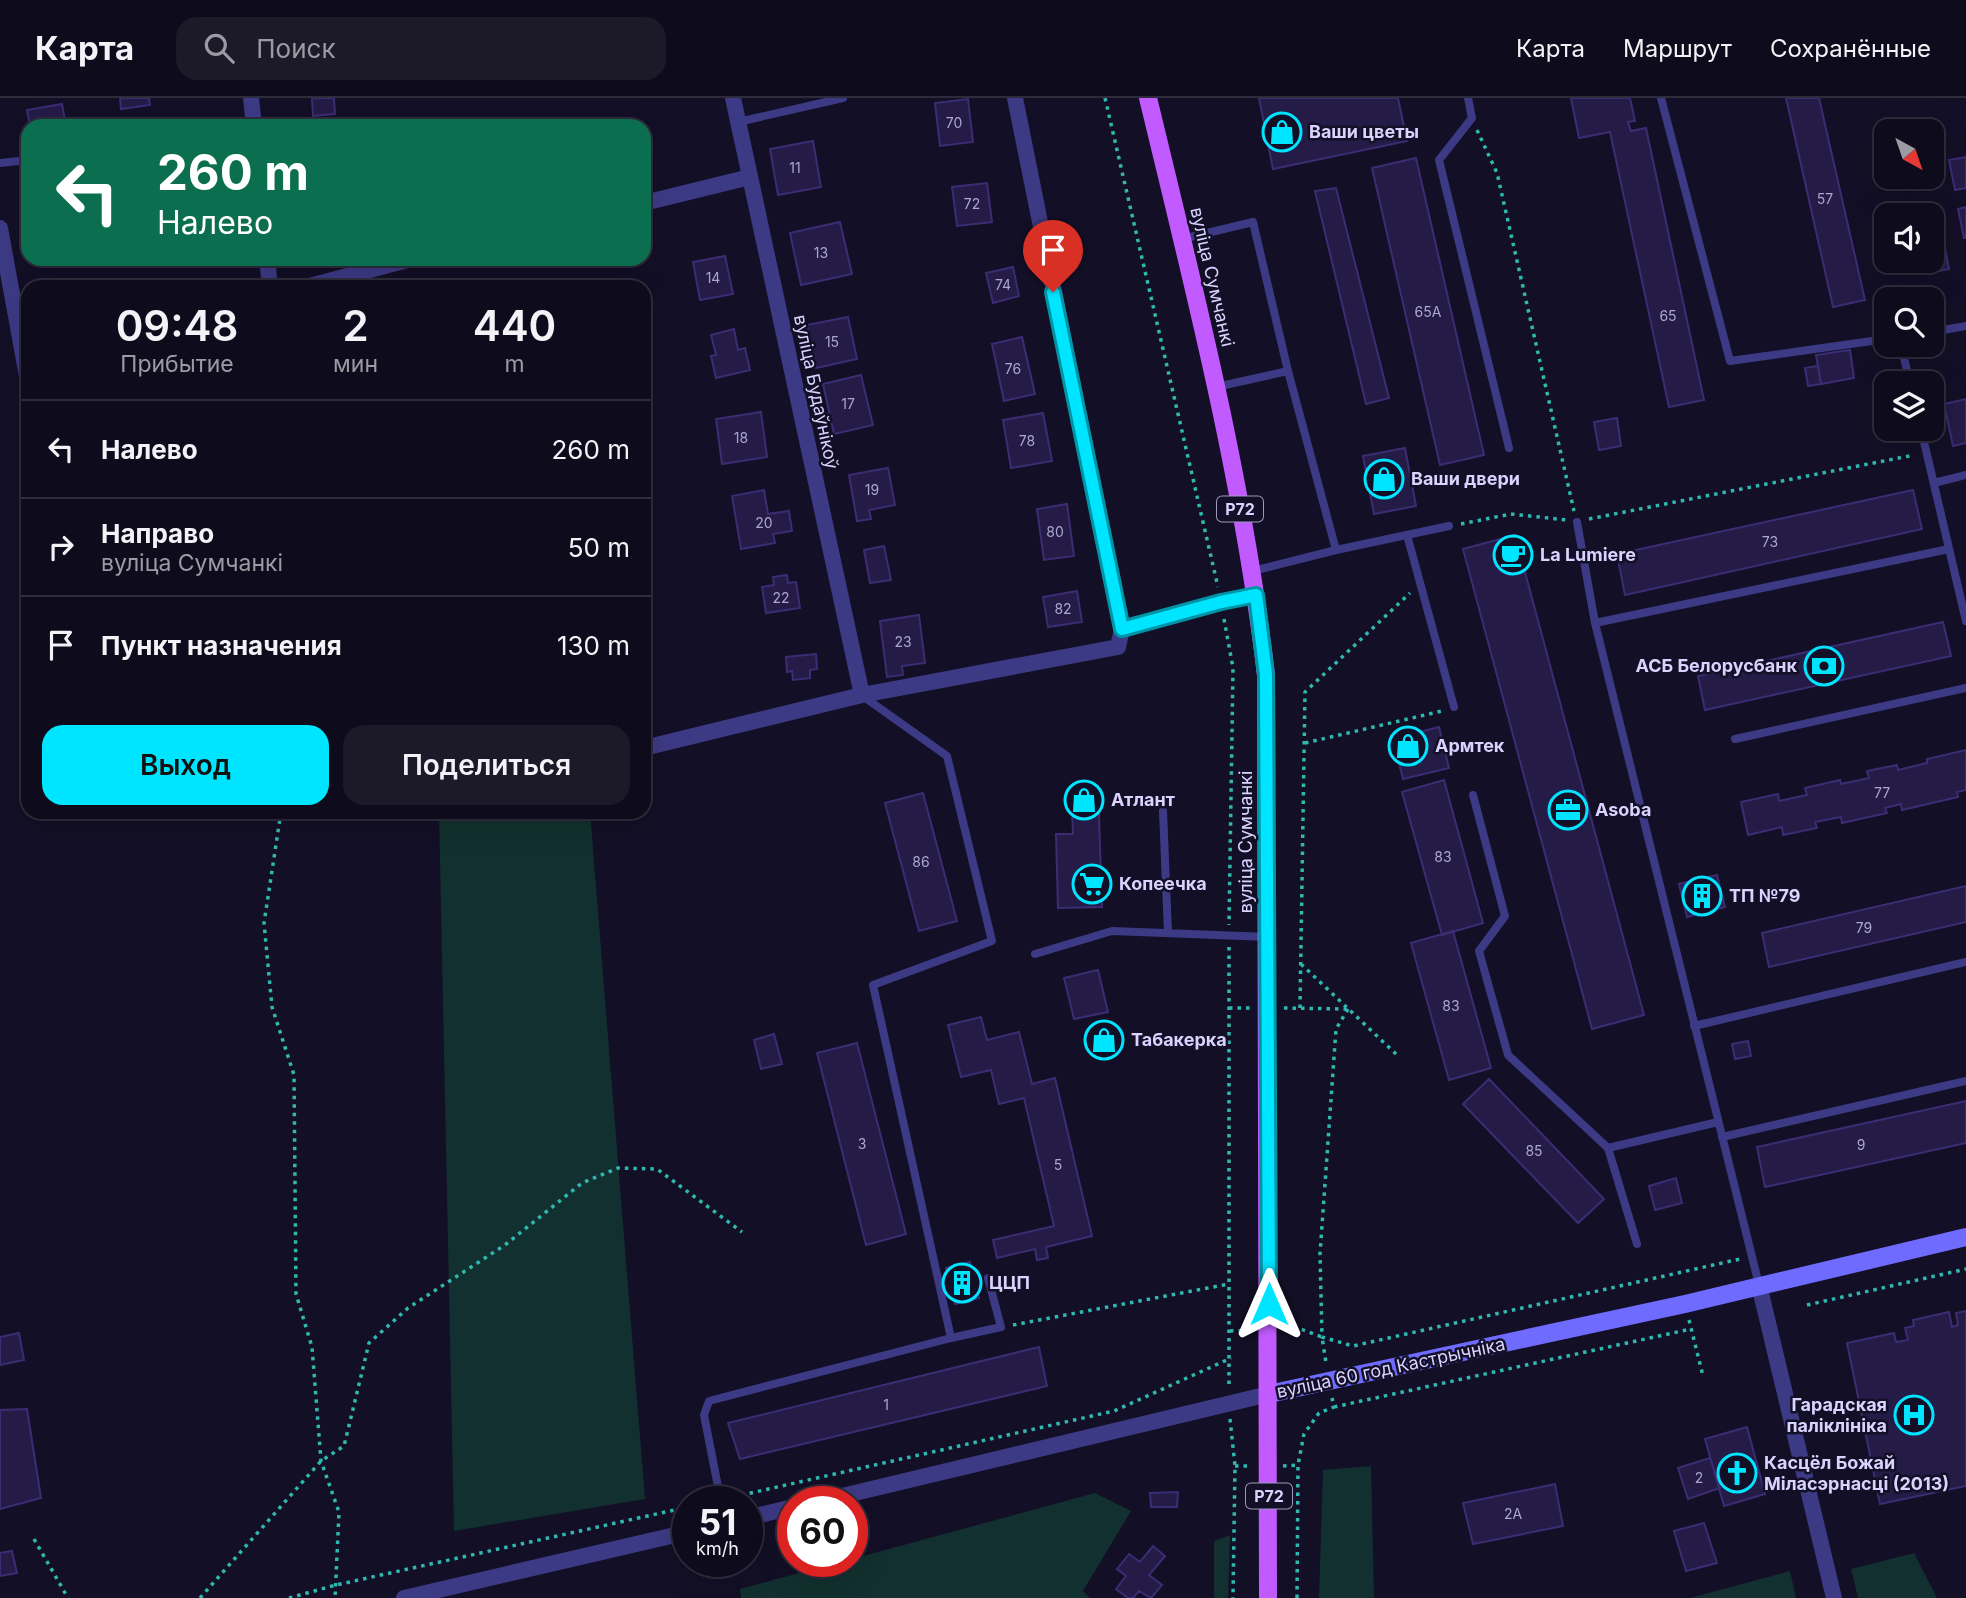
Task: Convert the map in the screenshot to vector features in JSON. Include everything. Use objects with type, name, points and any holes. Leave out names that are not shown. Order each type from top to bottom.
[{"type":"main road","name":"вуліца Сумчанкі","points":[[1148,98],[1216,387],[1253,571],[1266,675],[1268,1598]]},
{"type":"street","points":[[251,98],[253,119]]},
{"type":"street","name":"вуліца Будаўнікоў","points":[[733,98],[862,695]]},
{"type":"street","points":[[651,746],[862,695],[1118,647],[1122,629],[1015,98]]},
{"type":"street","points":[[651,201],[750,177]]},
{"type":"street","points":[[0,228],[21,344]]},
{"type":"street","points":[[332,280],[385,266]]},
{"type":"street","points":[[1122,629],[1256,595]]},
{"type":"street","name":"вуліца 60 год Кастрычніка","points":[[868,1490],[1228,1402],[1685,1304],[1966,1237]]},
{"type":"street","points":[[1759,1285],[1834,1598]]},
{"type":"street","points":[[404,1598],[672,1536]]},
{"type":"lane","points":[[738,122],[843,98]]},
{"type":"lane","points":[[1468,98],[1472,118],[1439,160],[1509,448]]},
{"type":"lane","points":[[1661,98],[1730,361],[1874,341]]},
{"type":"lane","points":[[0,163],[21,161]]},
{"type":"lane","points":[[1182,239],[1253,222],[1336,550]]},
{"type":"lane","points":[[1944,330],[1966,326]]},
{"type":"lane","points":[[1216,387],[1289,371]]},
{"type":"lane","points":[[1924,441],[1966,621]]},
{"type":"lane","points":[[1934,482],[1966,475]]},
{"type":"lane","points":[[1577,522],[1595,623],[1759,1285]]},
{"type":"lane","points":[[1253,571],[1449,526]]},
{"type":"lane","points":[[1407,535],[1454,707]]},
{"type":"lane","points":[[1595,623],[1949,549]]},
{"type":"lane","points":[[1735,739],[1966,688]]},
{"type":"lane","points":[[862,695],[947,756],[992,941],[873,985],[951,1338]]},
{"type":"lane","points":[[1473,795],[1505,916],[1479,951],[1508,1055],[1608,1148],[1637,1244]]},
{"type":"lane","points":[[1163,811],[1168,933]]},
{"type":"lane","points":[[1035,954],[1112,931],[1268,937]]},
{"type":"lane","points":[[1694,1026],[1966,962]]},
{"type":"lane","points":[[1722,1138],[1966,1081]]},
{"type":"lane","points":[[1608,1148],[1718,1122]]},
{"type":"lane","points":[[718,1486],[704,1415],[709,1401],[1000,1327],[988,1278]]},
{"type":"path","points":[[1105,98],[1221,602],[1233,668],[1229,935],[1231,1358],[1228,1402],[1235,1466],[1233,1598]]},
{"type":"path","points":[[1472,118],[1497,173],[1577,522]]},
{"type":"path","points":[[1449,526],[1511,514],[1577,522],[1926,452]]},
{"type":"path","points":[[1348,1009],[1300,1008],[1305,692],[1420,583]]},
{"type":"path","points":[[1305,743],[1418,718],[1454,707]]},
{"type":"path","points":[[280,819],[264,923],[272,1007],[294,1075],[296,1294],[312,1347],[321,1461],[339,1512],[335,1598]]},
{"type":"path","points":[[1301,964],[1396,1054]]},
{"type":"path","points":[[1348,1009],[1336,1029],[1320,1254],[1322,1337],[1353,1346],[1752,1256]]},
{"type":"path","points":[[200,1598],[321,1461],[344,1446],[369,1343],[408,1308],[505,1245],[582,1183],[618,1168],[657,1169],[742,1232]]},
{"type":"path","points":[[1807,1305],[1966,1269]]},
{"type":"path","points":[[1000,1327],[1229,1284]]},
{"type":"path","points":[[1685,1304],[1703,1377]]},
{"type":"path","points":[[1334,1407],[1691,1329]]},
{"type":"path","points":[[763,1491],[1114,1411],[1231,1358]]},
{"type":"path","points":[[1297,1598],[1298,1465]]},
{"type":"path","points":[[289,1598],[336,1585],[672,1511]]},
{"type":"path","points":[[34,1539],[68,1598]]},
{"type":"green space","points":[[439,819],[591,819],[645,1499],[454,1531]]},
{"type":"green space","points":[[1371,1466],[1374,1598],[1319,1598],[1323,1470]]},
{"type":"green space","points":[[1095,1493],[1131,1511],[1083,1591],[1090,1598],[741,1598],[740,1589],[784,1577],[868,1577],[868,1555]]},
{"type":"green space","points":[[1230,1535],[1228,1598],[1214,1598],[1214,1541]]},
{"type":"green space","points":[[1914,1553],[1937,1598],[1858,1598],[1851,1569]]},
{"type":"green space","points":[[1790,1571],[1796,1598],[1690,1598]]},
{"type":"building","points":[[120,98],[149,98],[150,105],[121,109]]},
{"type":"building","points":[[312,98],[334,98],[335,114],[313,116]]},
{"type":"building","points":[[1259,98],[1398,98],[1407,141],[1273,169]]},
{"type":"building","points":[[1571,98],[1630,98],[1635,121],[1628,122],[1631,131],[1646,128],[1704,400],[1669,407],[1610,132],[1579,138]]},
{"type":"building","points":[[1786,98],[1819,98],[1865,300],[1833,307]]},
{"type":"building","points":[[968,99],[973,142],[940,146],[935,103]]},
{"type":"building","points":[[62,104],[65,119],[29,119],[27,110]]},
{"type":"building","points":[[813,141],[821,187],[778,195],[770,149]]},
{"type":"building","points":[[1966,157],[1966,188],[1955,190],[1949,160]]},
{"type":"building","points":[[1416,158],[1484,455],[1440,465],[1372,168]]},
{"type":"building","points":[[987,183],[992,222],[957,226],[952,187]]},
{"type":"building","points":[[1336,188],[1389,398],[1366,404],[1315,191]]},
{"type":"building","points":[[1966,207],[1966,238],[1964,238],[1958,209]]},
{"type":"building","points":[[840,222],[852,274],[801,285],[790,233]]},
{"type":"building","points":[[1944,243],[1949,269],[1944,270]]},
{"type":"building","points":[[725,256],[733,294],[700,300],[693,262]]},
{"type":"building","points":[[1013,267],[1019,296],[993,303],[986,273]]},
{"type":"building","points":[[848,317],[857,359],[816,368],[807,325]]},
{"type":"building","points":[[734,329],[738,350],[745,348],[750,370],[716,378],[711,356],[716,355],[711,335]]},
{"type":"building","points":[[1022,337],[1035,394],[1004,401],[992,344]]},
{"type":"building","points":[[1850,350],[1854,378],[1821,384],[1816,355]]},
{"type":"building","points":[[1818,366],[1821,384],[1808,386],[1805,368]]},
{"type":"building","points":[[861,375],[873,425],[834,434],[823,384]]},
{"type":"building","points":[[1966,399],[1966,443],[1953,446],[1944,404]]},
{"type":"building","points":[[761,412],[767,457],[722,464],[716,419]]},
{"type":"building","points":[[1043,413],[1052,461],[1011,468],[1003,420]]},
{"type":"building","points":[[1617,418],[1621,446],[1599,450],[1594,422]]},
{"type":"building","points":[[1405,448],[1416,506],[1374,514],[1363,456]]},
{"type":"building","points":[[888,468],[895,505],[869,510],[871,519],[857,521],[849,475]]},
{"type":"building","points":[[764,490],[768,514],[789,511],[792,531],[773,534],[775,543],[741,549],[732,496]]},
{"type":"building","points":[[1913,490],[1922,529],[1625,595],[1617,554]]},
{"type":"building","points":[[1067,504],[1074,556],[1044,560],[1037,509]]},
{"type":"building","points":[[1515,535],[1644,1015],[1592,1029],[1463,549]]},
{"type":"building","points":[[884,546],[891,580],[870,583],[864,550]]},
{"type":"building","points":[[787,575],[788,583],[796,582],[800,608],[766,613],[762,587],[774,585],[773,577]]},
{"type":"building","points":[[1077,591],[1082,622],[1048,627],[1043,597]]},
{"type":"building","points":[[919,615],[925,663],[902,666],[903,675],[887,677],[880,621]]},
{"type":"building","name":"АСБ Белорусбанк","points":[[1943,622],[1951,656],[1705,710],[1698,676]]},
{"type":"building","points":[[816,654],[817,669],[810,670],[810,678],[793,680],[792,671],[787,672],[786,657]]},
{"type":"building","points":[[1439,727],[1449,768],[1403,779],[1393,739]]},
{"type":"building","points":[[1966,750],[1966,790],[1957,792],[1958,797],[1902,810],[1901,804],[1885,808],[1887,813],[1842,823],[1841,817],[1815,822],[1817,828],[1783,835],[1782,827],[1748,835],[1741,802],[1778,794],[1779,801],[1807,795],[1805,788],[1840,780],[1841,784],[1869,778],[1867,771],[1897,765],[1898,770],[1927,763],[1927,759]]},
{"type":"building","points":[[1444,780],[1483,923],[1442,935],[1402,792]]},
{"type":"building","points":[[1098,786],[1102,907],[1058,908],[1056,834],[1073,834],[1071,787]]},
{"type":"building","points":[[923,793],[957,921],[919,931],[885,803]]},
{"type":"building","name":"ТП №79","points":[[1717,875],[1725,907],[1687,917],[1679,884]]},
{"type":"building","points":[[1966,886],[1966,922],[1769,967],[1762,933]]},
{"type":"building","points":[[1453,931],[1491,1068],[1449,1080],[1411,943]]},
{"type":"building","points":[[1098,970],[1108,1012],[1074,1019],[1064,978]]},
{"type":"building","points":[[981,1017],[987,1040],[1019,1032],[1032,1084],[1055,1078],[1092,1236],[1046,1247],[1048,1258],[1037,1260],[1035,1249],[997,1258],[993,1240],[1054,1226],[1024,1098],[999,1104],[991,1070],[961,1077],[948,1025]]},
{"type":"building","points":[[1111,1026],[1112,1034],[1100,1037],[1099,1028]]},
{"type":"building","points":[[774,1034],[782,1064],[761,1069],[754,1040]]},
{"type":"building","points":[[1748,1041],[1751,1056],[1735,1059],[1732,1044]]},
{"type":"building","points":[[857,1043],[906,1234],[866,1245],[817,1053]]},
{"type":"building","points":[[1489,1079],[1604,1199],[1578,1223],[1463,1104]]},
{"type":"building","points":[[1966,1101],[1966,1143],[1765,1187],[1757,1147]]},
{"type":"building","points":[[1676,1178],[1682,1203],[1655,1210],[1649,1186]]},
{"type":"building","name":"ЦЦП","points":[[970,1262],[979,1298],[955,1304],[946,1268]]},
{"type":"building","name":"Гарадская паліклініка","points":[[1966,1311],[1966,1486],[1880,1504],[1847,1343],[1894,1333],[1896,1342],[1908,1340],[1905,1328],[1914,1326],[1913,1320],[1949,1312],[1952,1327],[1958,1325],[1956,1313]]},
{"type":"building","points":[[19,1333],[24,1360],[0,1365],[0,1337]]},
{"type":"building","points":[[1039,1347],[1047,1386],[740,1459],[728,1423]]},
{"type":"building","points":[[27,1409],[41,1498],[0,1509],[0,1410]]},
{"type":"building","name":"Касцёл Божай Міласэрнасці (2013)","points":[[1747,1427],[1765,1494],[1724,1506],[1705,1439]]},
{"type":"building","points":[[1710,1458],[1720,1488],[1688,1499],[1678,1468]]},
{"type":"building","points":[[1555,1484],[1563,1526],[1473,1544],[1463,1503]]},
{"type":"building","points":[[1178,1492],[1177,1507],[1151,1507],[1150,1493]]},
{"type":"building","points":[[1704,1523],[1717,1563],[1686,1571],[1674,1531]]},
{"type":"building","points":[[1153,1546],[1165,1556],[1149,1575],[1162,1585],[1151,1598],[1139,1591],[1133,1598],[1128,1598],[1116,1589],[1126,1576],[1117,1569],[1129,1554],[1140,1562]]},
{"type":"building","points":[[12,1551],[17,1573],[0,1576],[0,1553]]},
{"type":"place","name":"Ваши цветы","points":[[1282,132]]},
{"type":"place","name":"Ваши двери","points":[[1384,479]]},
{"type":"place","name":"La Lumiere","points":[[1513,555]]},
{"type":"place","name":"АСБ Белорусбанк","points":[[1824,666]]},
{"type":"place","name":"Армтек","points":[[1408,746]]},
{"type":"place","name":"Атлант","points":[[1084,800]]},
{"type":"place","name":"Asoba","points":[[1568,810]]},
{"type":"place","name":"Копеечка","points":[[1092,884]]},
{"type":"place","name":"ТП №79","points":[[1702,896]]},
{"type":"place","name":"Табакерка","points":[[1104,1040]]},
{"type":"place","name":"ЦЦП","points":[[962,1283]]},
{"type":"place","name":"Гарадская паліклініка","points":[[1914,1415]]},
{"type":"place","name":"Касцёл Божай Міласэрнасці (2013)","points":[[1737,1473]]},
{"type":"route","points":[[1053,292],[1122,629],[1256,595],[1266,675],[1269,1304]]}]
